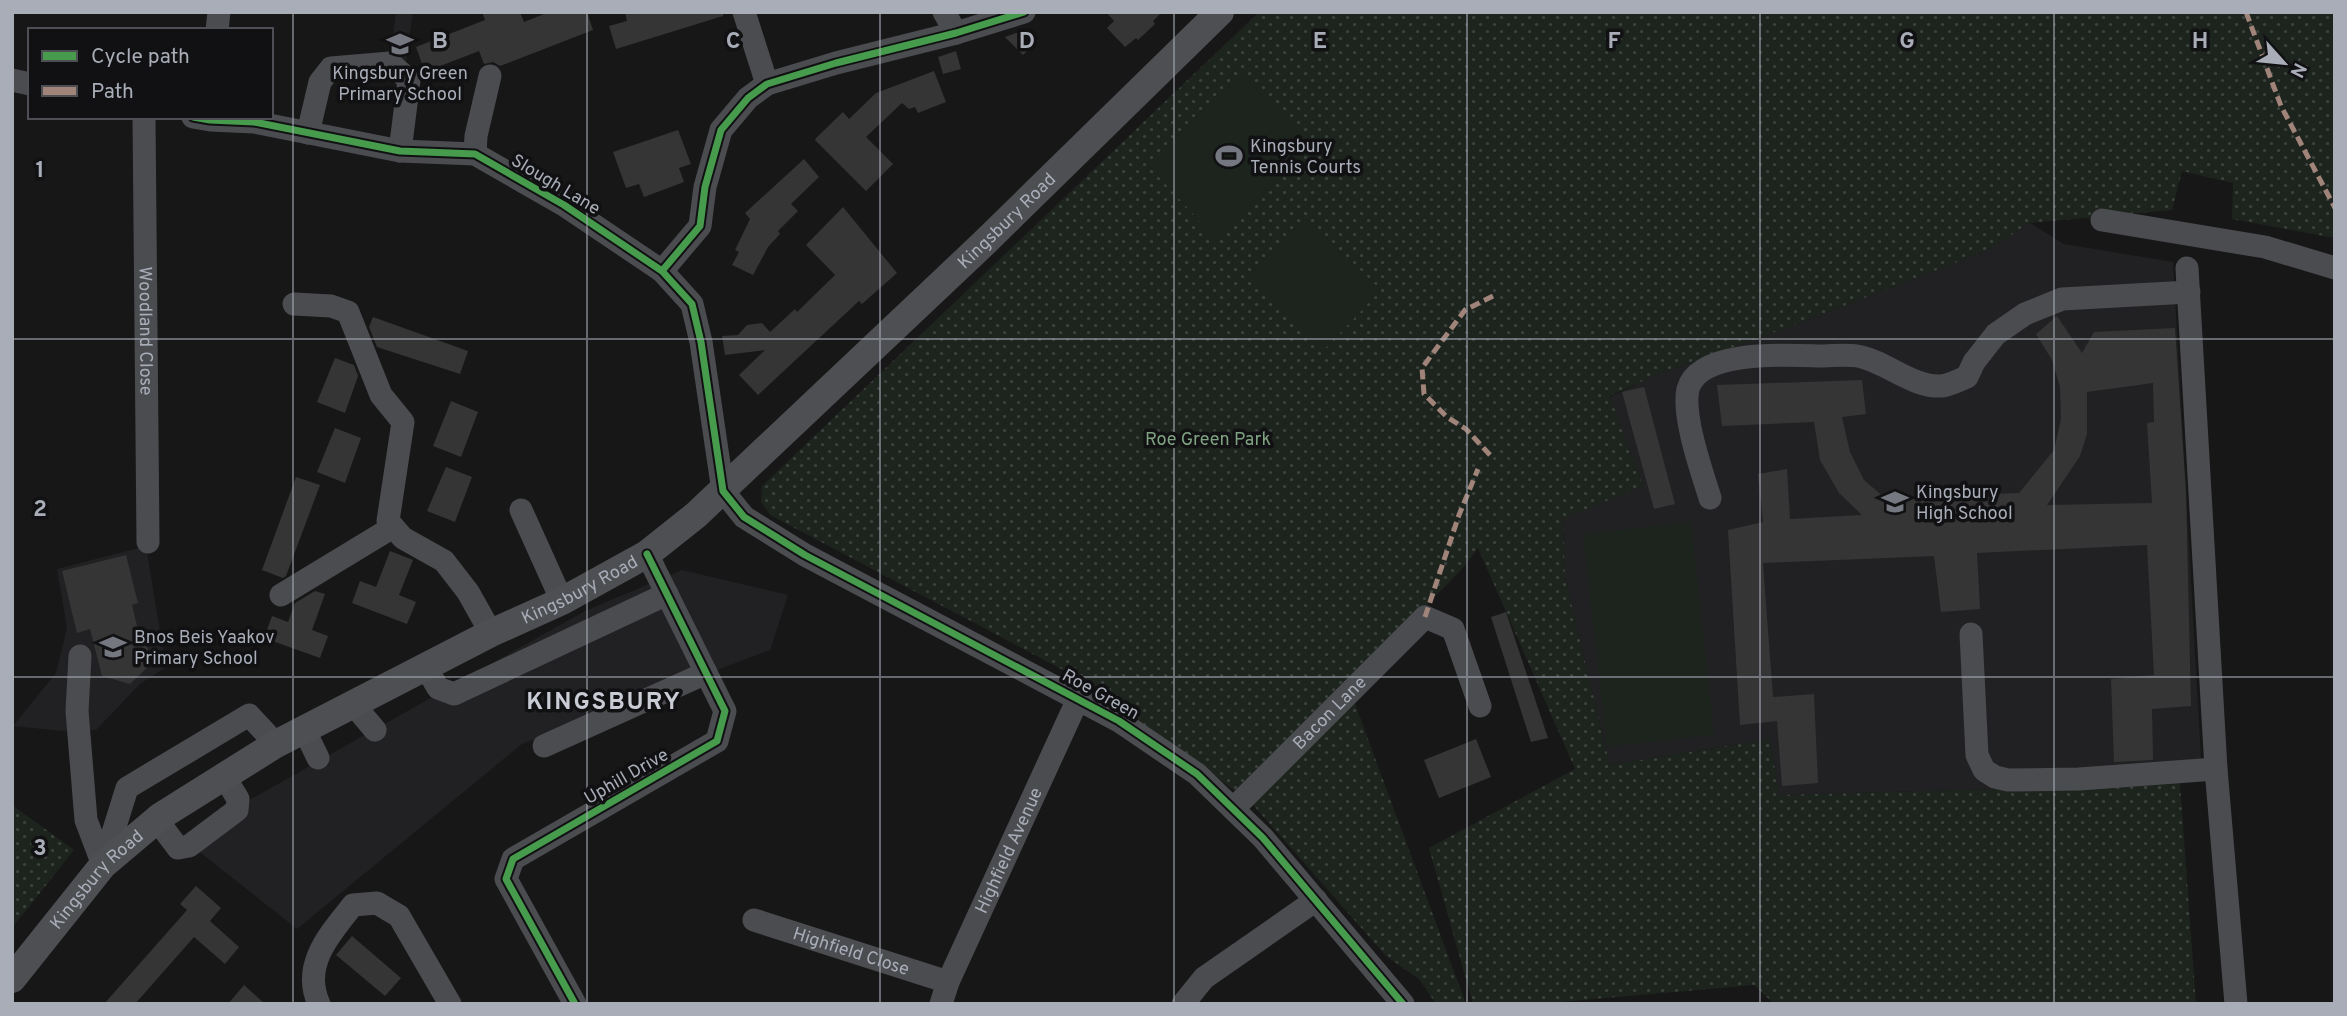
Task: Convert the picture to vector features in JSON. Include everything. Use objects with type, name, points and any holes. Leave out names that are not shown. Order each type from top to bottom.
[{"type":"main road","name":"Kingsbury Road","points":[[14,972],[103,865],[157,820],[276,744],[491,633],[562,601],[647,554],[723,491],[1220,12]]},
{"type":"street","points":[[744,12],[767,84]]},
{"type":"street","points":[[944,12],[956,33]]},
{"type":"street","points":[[662,271],[700,226],[705,187],[721,130],[748,98],[767,84],[1024,12]]},
{"type":"street","points":[[308,133],[320,82],[331,68],[390,63],[409,80],[400,151]]},
{"type":"street","points":[[474,154],[490,76]]},
{"type":"street","name":"Woodland Close","points":[[144,119],[148,542]]},
{"type":"street","name":"Slough Lane","points":[[216,119],[254,122],[400,151],[474,154],[564,205],[662,271],[692,304],[701,342],[723,491]]},
{"type":"street","points":[[2102,220],[2265,247],[2335,268]]},
{"type":"street","points":[[2187,268],[2216,769],[2236,1004]]},
{"type":"street","points":[[1710,498],[1698,459],[1687,403],[1689,388],[1695,376],[1718,363],[1768,356],[1857,356],[1928,384],[1944,386],[1967,377],[1974,362],[1996,334],[2025,314],[2062,299],[2189,292]]},
{"type":"street","points":[[294,304],[331,306],[348,312],[381,395],[404,422],[388,521],[403,538],[444,561],[468,592],[491,633]]},
{"type":"street","name":"Roe Green","points":[[723,491],[744,517],[789,545],[1078,699],[1154,742],[1197,774],[1263,838],[1403,1004]]},
{"type":"street","points":[[521,510],[562,601]]},
{"type":"street","points":[[281,595],[393,527]]},
{"type":"street","name":"Uphill Drive","points":[[575,1004],[506,879],[513,859],[717,741],[725,711],[647,554]]},
{"type":"street","points":[[425,666],[438,688],[454,694],[667,594]]},
{"type":"street","name":"Bacon Lane","points":[[1234,808],[1425,617],[1453,629],[1480,706]]},
{"type":"street","points":[[1971,634],[1977,755],[1984,769],[1995,777],[2008,780],[2079,779],[2216,769]]},
{"type":"street","points":[[80,656],[78,711],[86,820],[103,865]]},
{"type":"street","points":[[544,747],[706,673]]},
{"type":"street","name":"Highfield Avenue","points":[[944,993],[1078,699]]},
{"type":"street","points":[[353,704],[375,730]]},
{"type":"street","points":[[103,865],[127,788],[249,715],[276,744]]},
{"type":"street","points":[[304,729],[318,758]]},
{"type":"street","points":[[157,820],[178,848],[189,846],[237,810],[238,799],[224,776]]},
{"type":"street","points":[[1183,1004],[1203,978],[1316,900]]},
{"type":"street","points":[[319,1004],[314,993],[312,970],[331,933],[353,905],[377,903],[399,916],[450,1004]]},
{"type":"street","name":"Highfield Close","points":[[754,920],[944,993]]},
{"type":"shaded area","name":"Kingsbury Green Primary School","points":[[396,12],[413,12],[404,76],[387,76]]},
{"type":"shaded area","name":"Kingsbury High School","points":[[2030,223],[2064,244],[2173,262],[2202,775],[2180,784],[1779,795],[1770,739],[1610,765],[1565,578],[1563,518],[1643,486],[1610,397],[1649,378],[1986,251]]},
{"type":"shaded area","name":"Bnos Beis Yaakov Primary School","points":[[146,546],[166,667],[140,684],[96,730],[73,732],[13,726],[56,673],[67,628],[57,569]]},
{"type":"shaded area","points":[[682,570],[788,595],[770,650],[522,744],[297,929],[182,838],[585,611]]},
{"type":"green space","name":"Roe Green Park","points":[[1259,12],[2335,12],[2335,238],[2232,219],[2233,183],[2182,171],[2172,210],[2030,223],[1986,251],[1649,378],[1610,396],[1643,486],[1563,519],[1565,578],[1610,765],[1770,739],[1779,795],[2180,784],[2196,1004],[1774,1004],[1754,985],[1537,1004],[1473,1004],[1429,848],[1575,769],[1478,548],[1461,570],[1348,685],[1466,1004],[1436,1004],[1419,979],[1386,956],[1254,806],[1204,767],[1067,672],[770,515],[761,502],[762,486]]},
{"type":"green space","name":"Kingsbury Tennis Courts","points":[[1243,74],[1312,147],[1215,238],[1147,164]]},
{"type":"green space","points":[[1305,218],[1381,290],[1326,348],[1250,275]]},
{"type":"green space","points":[[1691,522],[1714,735],[1607,747],[1583,534]]},
{"type":"green space","points":[[12,805],[74,850],[12,928]]},
{"type":"building","points":[[482,12],[520,12],[524,22],[549,12],[587,12],[593,30],[500,66],[493,62],[484,64],[479,51],[425,72],[416,47],[485,20]]},
{"type":"building","points":[[625,12],[723,12],[723,16],[616,49],[609,26],[627,21]]},
{"type":"building","points":[[1106,12],[1162,12],[1153,21],[1155,24],[1138,40],[1136,38],[1125,47],[1107,28],[1114,21]]},
{"type":"building","points":[[1027,29],[1038,41],[1023,55],[1005,37]]},
{"type":"building","points":[[956,51],[961,69],[943,74],[938,57]]},
{"type":"building","points":[[934,71],[946,102],[918,113],[915,107],[909,109],[902,103],[866,137],[893,164],[866,191],[816,138],[843,112],[849,119],[876,93]]},
{"type":"building","points":[[678,130],[691,164],[679,168],[684,182],[644,197],[639,184],[626,188],[613,152]]},
{"type":"building","points":[[804,159],[819,177],[791,204],[798,211],[778,231],[780,234],[768,247],[753,275],[732,265],[739,252],[735,250],[750,219],[745,213]]},
{"type":"building","points":[[843,207],[897,273],[862,304],[859,301],[758,395],[739,375],[765,350],[725,355],[722,336],[738,335],[747,325],[762,323],[770,332],[795,309],[797,312],[835,275],[806,245]]},
{"type":"building","points":[[2057,316],[2082,353],[2094,332],[2175,328],[2186,492],[2191,706],[2152,709],[2153,760],[2114,762],[2111,679],[2154,675],[2147,545],[1977,553],[1980,609],[1941,612],[1934,556],[1763,563],[1773,697],[1814,694],[1818,783],[1782,786],[1777,721],[1740,725],[1728,530],[1763,522],[1758,474],[1787,469],[1790,519],[1862,515],[1839,493],[1820,460],[1814,422],[1722,426],[1717,385],[1862,380],[1866,414],[1842,417],[1850,452],[1864,480],[1885,498],[2019,493],[2054,450],[2061,419],[2060,387],[2052,360],[2036,334]],"holes":[[[2153,383],[2154,422],[2147,423],[2152,503],[2047,505],[2080,456],[2087,434],[2087,392]]]},
{"type":"building","points":[[373,317],[468,351],[460,374],[377,347],[369,327]]},
{"type":"building","points":[[335,358],[354,365],[358,376],[345,413],[317,402]]},
{"type":"building","points":[[1644,387],[1675,504],[1654,509],[1622,392]]},
{"type":"building","points":[[451,401],[478,412],[461,457],[433,446]]},
{"type":"building","points":[[335,428],[361,438],[345,483],[317,472]]},
{"type":"building","points":[[446,467],[472,477],[455,522],[427,511]]},
{"type":"building","points":[[296,477],[320,485],[283,578],[262,570]]},
{"type":"building","points":[[390,551],[413,560],[399,595],[416,602],[407,624],[352,603],[360,581],[376,587]]},
{"type":"building","points":[[126,555],[138,603],[132,605],[139,634],[145,636],[151,664],[130,684],[102,676],[90,629],[77,633],[62,571]]},
{"type":"building","points":[[315,591],[325,594],[312,630],[328,636],[320,658],[264,638],[272,616],[288,622],[295,603]]},
{"type":"building","points":[[1506,612],[1548,738],[1531,742],[1491,617]]},
{"type":"building","points":[[1476,739],[1491,777],[1439,798],[1424,760]]},
{"type":"building","points":[[196,886],[221,908],[210,921],[239,947],[225,964],[194,937],[135,1004],[104,1004],[187,910],[180,904]]},
{"type":"building","points":[[352,936],[401,978],[385,996],[336,955]]},
{"type":"building","points":[[244,985],[265,1004],[228,1004]]},
{"type":"marked path","points":[[2246,12],[2281,106],[2335,208]]},
{"type":"marked path","points":[[1490,455],[1466,429],[1447,417],[1424,394],[1422,368],[1465,310],[1493,296]]},
{"type":"marked path","points":[[1425,617],[1459,515],[1478,469]]},
{"type":"cycle path","points":[[662,271],[700,226],[705,187],[721,130],[748,98],[767,84],[1024,12]]},
{"type":"cycle path","points":[[204,119],[254,122],[400,151],[475,154],[564,205],[662,271],[692,304],[701,342],[723,491],[744,517],[805,555],[1119,721],[1197,774],[1263,838],[1403,1004]]},
{"type":"cycle path","points":[[575,1004],[506,879],[513,859],[717,741],[725,711],[647,554]]},
{"type":"place","name":"Kingsbury Green Primary School","points":[[400,44]]},
{"type":"place","name":"Kingsbury Tennis Courts","points":[[1229,156]]},
{"type":"place","name":"Kingsbury High School","points":[[1895,502]]},
{"type":"place","name":"Bnos Beis Yaakov Primary School","points":[[113,647]]},
{"type":"district","name":"KINGSBURY","points":[[604,701]]}]
